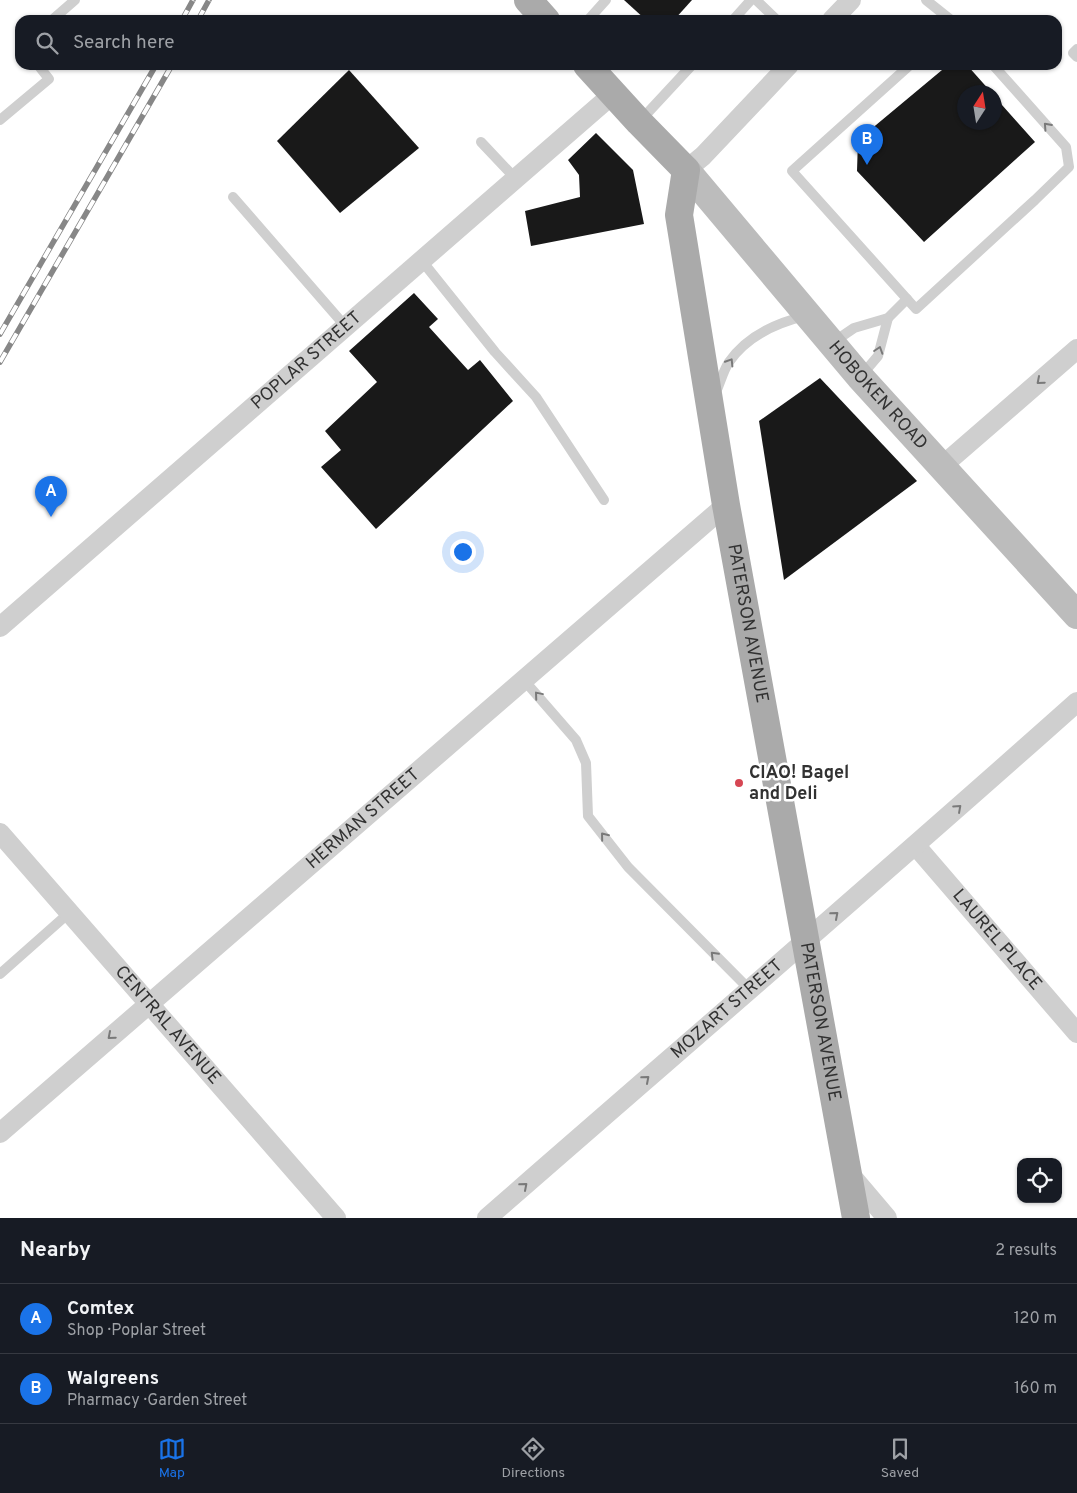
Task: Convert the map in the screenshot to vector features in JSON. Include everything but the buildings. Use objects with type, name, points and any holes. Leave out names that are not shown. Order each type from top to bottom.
[{"type":"main road","points":[[528,0],[542,15]]},
{"type":"main road","points":[[591,70],[686,170]]},
{"type":"main road","name":"PATERSON AVENUE","points":[[686,170],[679,215],[726,505],[856,1218]]},
{"type":"street","points":[[836,15],[850,0]]},
{"type":"street","points":[[686,170],[703,156],[784,70]]},
{"type":"street","name":"POPLAR STREET","points":[[0,627],[613,94]]},
{"type":"street","name":"HOBOKEN ROAD","points":[[686,170],[860,377],[1077,615]]},
{"type":"street","points":[[941,467],[1077,349]]},
{"type":"street","name":"HERMAN STREET","points":[[0,1133],[726,505]]},
{"type":"street","name":"MOZART STREET","points":[[487,1218],[805,940],[916,846],[1077,702]]},
{"type":"street","name":"CENTRAL AVENUE","points":[[0,833],[336,1218]]},
{"type":"street","name":"LAUREL PLACE","points":[[916,846],[1077,1033]]},
{"type":"street","points":[[848,1172],[887,1218]]},
{"type":"lane","points":[[58,15],[75,0]]},
{"type":"lane","points":[[592,15],[606,0]]},
{"type":"lane","points":[[738,15],[751,0]]},
{"type":"lane","points":[[756,0],[772,15]]},
{"type":"lane","points":[[926,0],[945,15]]},
{"type":"lane","points":[[1077,49],[1073,52],[1077,57]]},
{"type":"lane","points":[[0,120],[49,79],[42,70]]},
{"type":"lane","points":[[639,122],[687,70]]},
{"type":"lane","points":[[904,70],[792,171],[916,309],[1069,167],[1066,147],[997,70]]},
{"type":"lane","points":[[481,142],[516,180]]},
{"type":"lane","points":[[232,197],[346,327]]},
{"type":"lane","points":[[422,261],[495,352],[536,397],[604,500]]},
{"type":"lane","points":[[832,344],[854,328],[888,318],[907,299]]},
{"type":"lane","points":[[710,406],[728,363],[742,346],[768,329],[787,320],[808,315]]},
{"type":"lane","points":[[860,377],[878,356],[888,318]]},
{"type":"lane","points":[[523,679],[576,740],[586,763],[588,816],[628,866],[749,989]]},
{"type":"lane","points":[[0,974],[70,912]]},
{"type":"railway","points":[[185,15],[193,0]]},
{"type":"railway","points":[[201,15],[209,0]]},
{"type":"railway","points":[[0,334],[153,70]]},
{"type":"railway","points":[[0,362],[169,70]]},
{"type":"place","name":"Walgreens","points":[[867,165]]},
{"type":"place","name":"Comtex","points":[[51,517]]},
{"type":"place","name":"CIAO! Bagel and Deli","points":[[739,783]]}]
